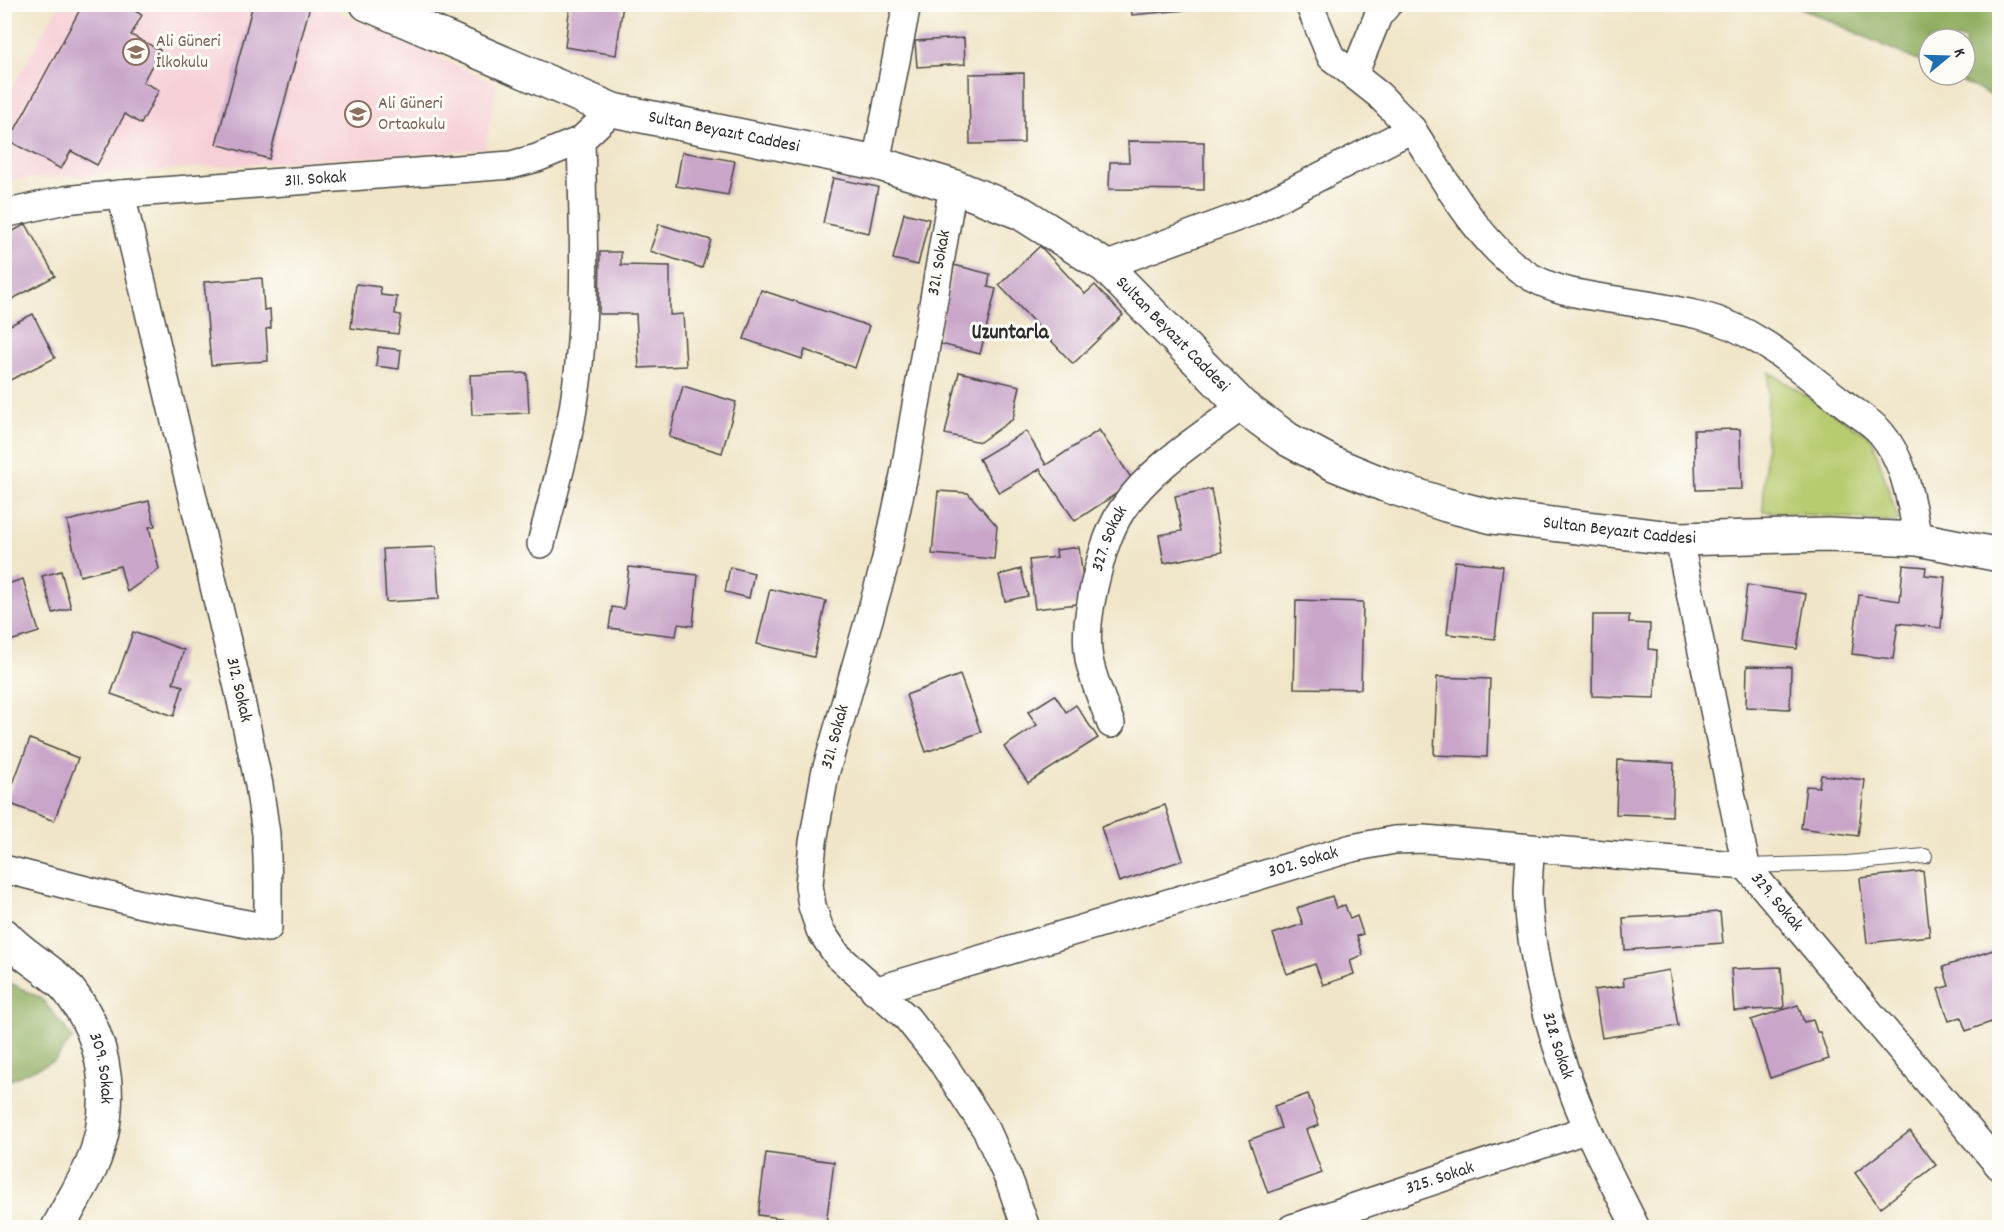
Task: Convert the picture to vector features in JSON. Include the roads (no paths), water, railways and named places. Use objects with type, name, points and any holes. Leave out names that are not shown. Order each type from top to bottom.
[{"type":"street","name":"Sultan Beyazıt Caddesi","points":[[367,4],[613,110],[876,163],[953,186],[1021,213],[1105,266],[1242,406],[1289,440],[1334,464],[1385,485],[1446,505],[1493,517],[1679,539],[1828,535],[1918,539],[2000,555]]},
{"type":"street","points":[[876,163],[907,4]]},
{"type":"street","points":[[1309,4],[1330,57],[1379,95],[1412,129],[1476,226],[1508,261],[1531,277],[1564,291],[1706,317],[1732,326],[1770,348],[1881,432],[1898,459],[1908,490],[1918,539]]},
{"type":"street","points":[[1354,75],[1378,16],[1388,4]]},
{"type":"street","name":"311. Sokak","points":[[4,214],[65,200],[121,194],[511,165],[537,158],[581,140],[613,110]]},
{"type":"street","points":[[1105,266],[1251,212],[1412,129]]},
{"type":"street","points":[[541,543],[569,437],[578,380],[584,294],[581,140]]},
{"type":"street","name":"321. Sokak","points":[[953,186],[905,470],[888,551],[825,774],[813,842],[809,885],[812,906],[820,930],[837,955],[874,991],[907,1018],[940,1059],[987,1131],[1011,1185],[1026,1227]]},
{"type":"street","name":"312. Sokak","points":[[4,869],[141,904],[268,928],[266,834],[259,784],[121,194]]},
{"type":"street","name":"327. Sokak","points":[[1111,724],[1089,661],[1087,636],[1089,612],[1098,571],[1112,530],[1122,510],[1162,467],[1242,406]]},
{"type":"street","name":"329. Sokak","points":[[1679,539],[1746,866],[2000,1167]]},
{"type":"street","name":"302. Sokak","points":[[874,991],[1352,848],[1394,840],[1424,840],[1746,866]]},
{"type":"street","name":"328. Sokak","points":[[1530,849],[1528,893],[1531,925],[1540,981],[1557,1045],[1588,1129],[1636,1227]]},
{"type":"street","name":"309. Sokak","points":[[4,935],[73,994],[93,1029],[104,1068],[106,1100],[101,1135],[91,1166],[58,1227]]},
{"type":"street","name":"325. Sokak","points":[[1292,1227],[1588,1129]]},
{"type":"lane","points":[[1746,866],[1847,863],[1924,856]]},
{"type":"place","name":"Ali Güneri İlkokulu","points":[[136,52]]},
{"type":"place","name":"Ali Güneri Ortaokulu","points":[[358,114]]},
{"type":"district","name":"Uzuntarla","points":[[1010,334]]}]
